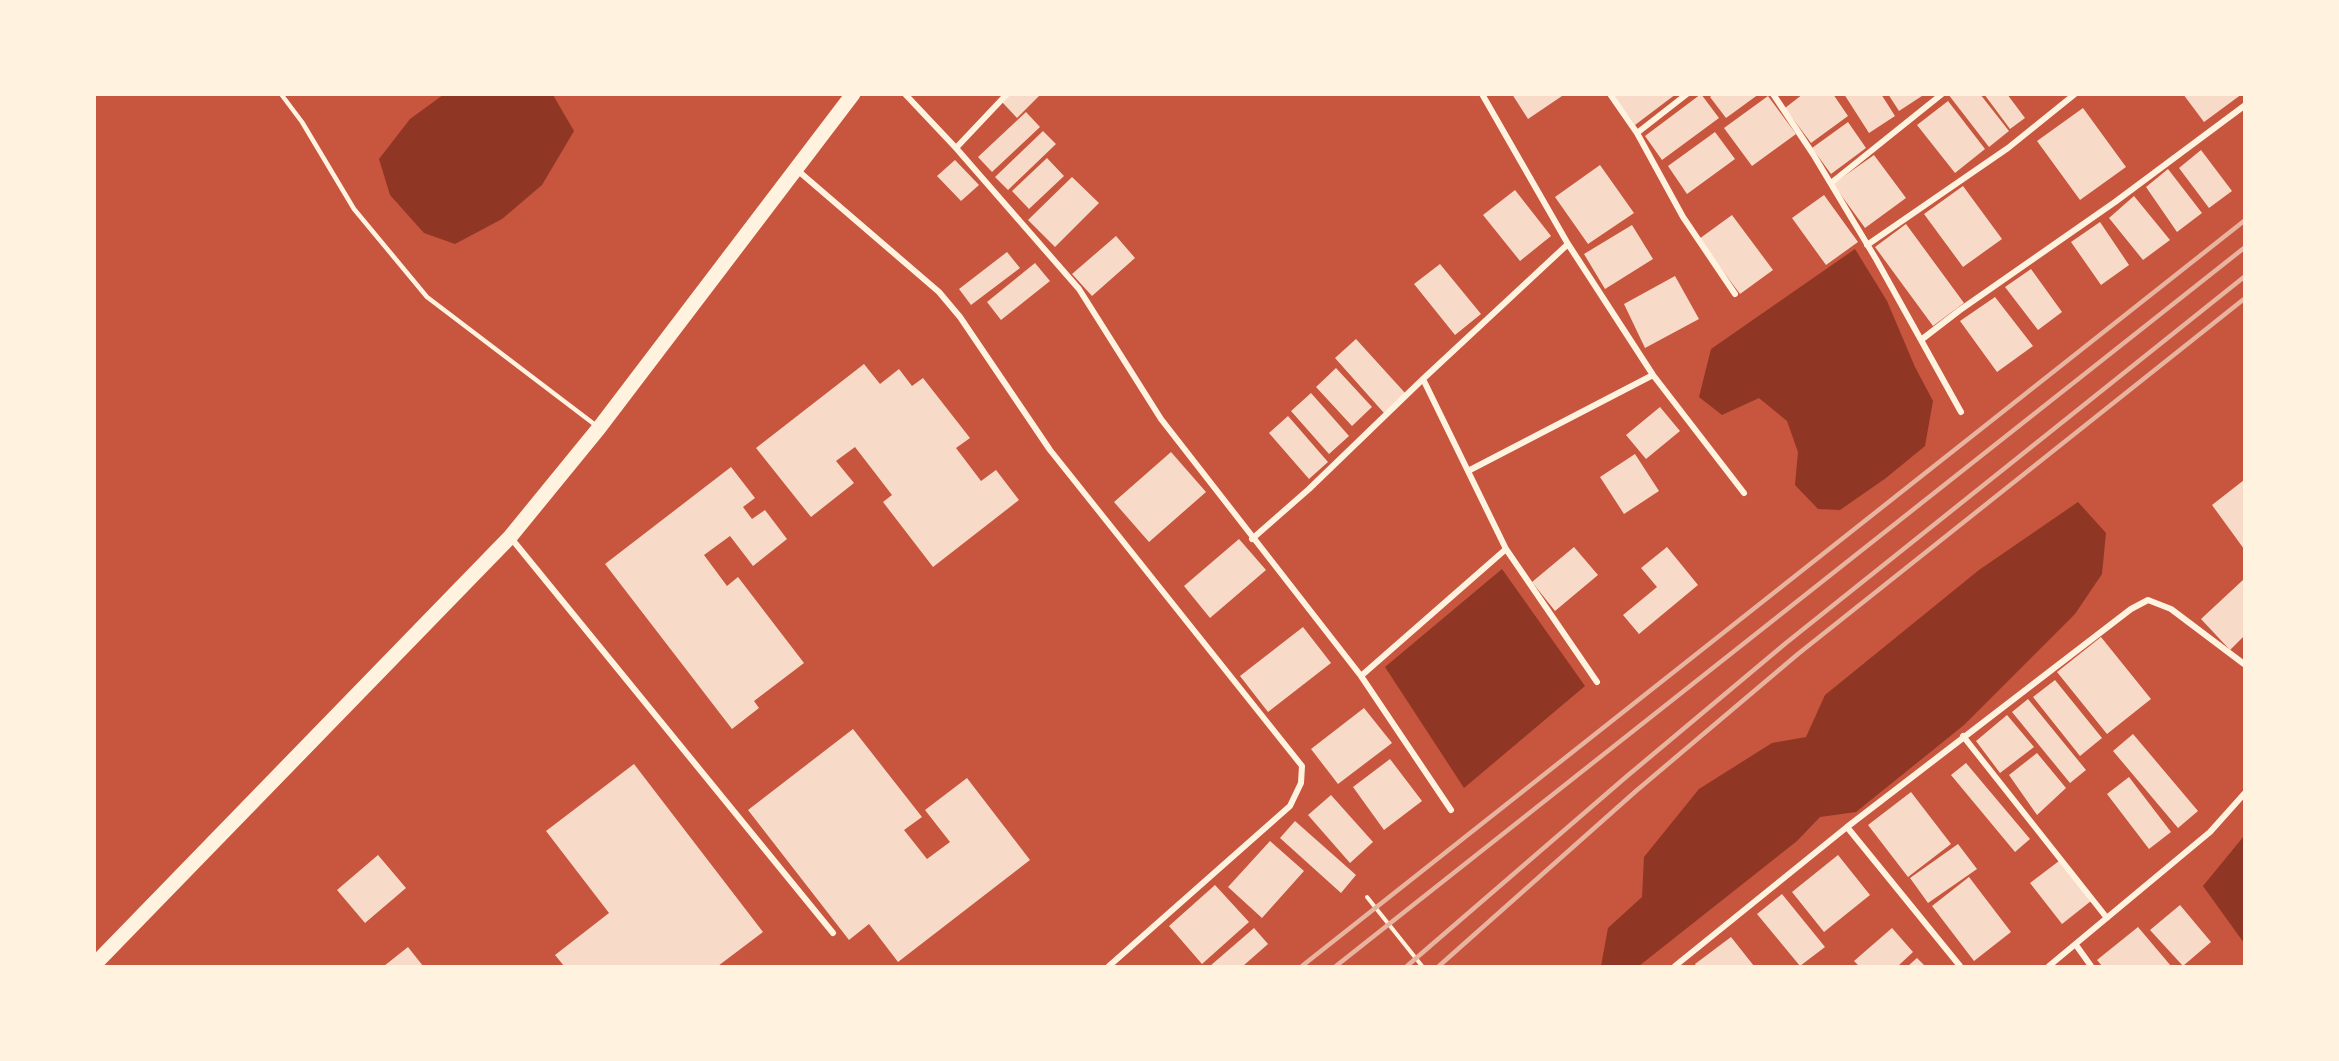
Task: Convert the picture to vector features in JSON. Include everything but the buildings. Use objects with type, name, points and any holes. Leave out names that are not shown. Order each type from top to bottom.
[{"type":"main road","points":[[94,965],[510,537],[599,428],[853,94]]},
{"type":"street","points":[[905,94],[956,148],[1079,289],[1161,419],[1252,539],[1361,676],[1451,810]]},
{"type":"street","points":[[956,148],[1007,94]]},
{"type":"street","points":[[1482,94],[1568,244],[1653,375],[1744,492]]},
{"type":"street","points":[[1610,94],[1637,134],[1683,217],[1735,294]]},
{"type":"street","points":[[1637,134],[1687,94]]},
{"type":"street","points":[[1773,94],[1867,245],[1922,340],[1960,412]]},
{"type":"street","points":[[1830,183],[1942,94]]},
{"type":"street","points":[[1867,245],[2007,148],[2075,94]]},
{"type":"street","points":[[1922,340],[1960,310],[2115,202],[2244,106]]},
{"type":"street","points":[[796,170],[939,292],[1050,450],[1302,766],[1301,783],[1290,806],[1109,966]]},
{"type":"street","points":[[1252,539],[1309,489],[1568,244]]},
{"type":"street","points":[[1468,471],[1653,375]]},
{"type":"street","points":[[1423,379],[1506,549],[1597,682]]},
{"type":"street","points":[[510,537],[833,933]]},
{"type":"street","points":[[1361,676],[1506,549]]},
{"type":"street","points":[[1675,966],[1963,736],[2131,609],[2148,600],[2171,609],[2244,664]]},
{"type":"street","points":[[1963,736],[2107,918]]},
{"type":"street","points":[[2049,966],[2210,832],[2244,794]]},
{"type":"street","points":[[1847,827],[1960,966]]},
{"type":"street","points":[[2076,945],[2091,966]]},
{"type":"lane","points":[[281,94],[302,122],[354,209],[427,297],[599,428]]},
{"type":"path","points":[[1367,897],[1422,966]]},
{"type":"shaded area","points":[[443,95],[553,95],[574,131],[542,185],[502,219],[455,244],[424,233],[390,195],[379,159],[410,119]]},
{"type":"shaded area","points":[[1855,249],[1887,301],[1915,367],[1933,401],[1925,446],[1886,478],[1840,510],[1818,509],[1795,485],[1798,452],[1787,421],[1759,398],[1722,415],[1699,397],[1711,349]]},
{"type":"shaded area","points":[[2078,502],[2106,533],[2102,574],[2075,614],[1964,725],[1856,812],[1820,817],[1797,841],[1639,966],[1601,966],[1608,928],[1642,897],[1644,857],[1699,789],[1772,743],[1806,737],[1825,695],[1979,570]]},
{"type":"shaded area","points":[[1502,569],[1585,686],[1464,788],[1385,667]]},
{"type":"shaded area","points":[[2244,836],[2244,943],[2203,886]]},
{"type":"railway","points":[[1302,966],[2244,221]]},
{"type":"railway","points":[[1336,966],[2244,248]]},
{"type":"railway","points":[[1407,966],[1786,643],[2244,277]]},
{"type":"railway","points":[[1439,966],[1636,791],[1798,654],[2244,299]]}]
